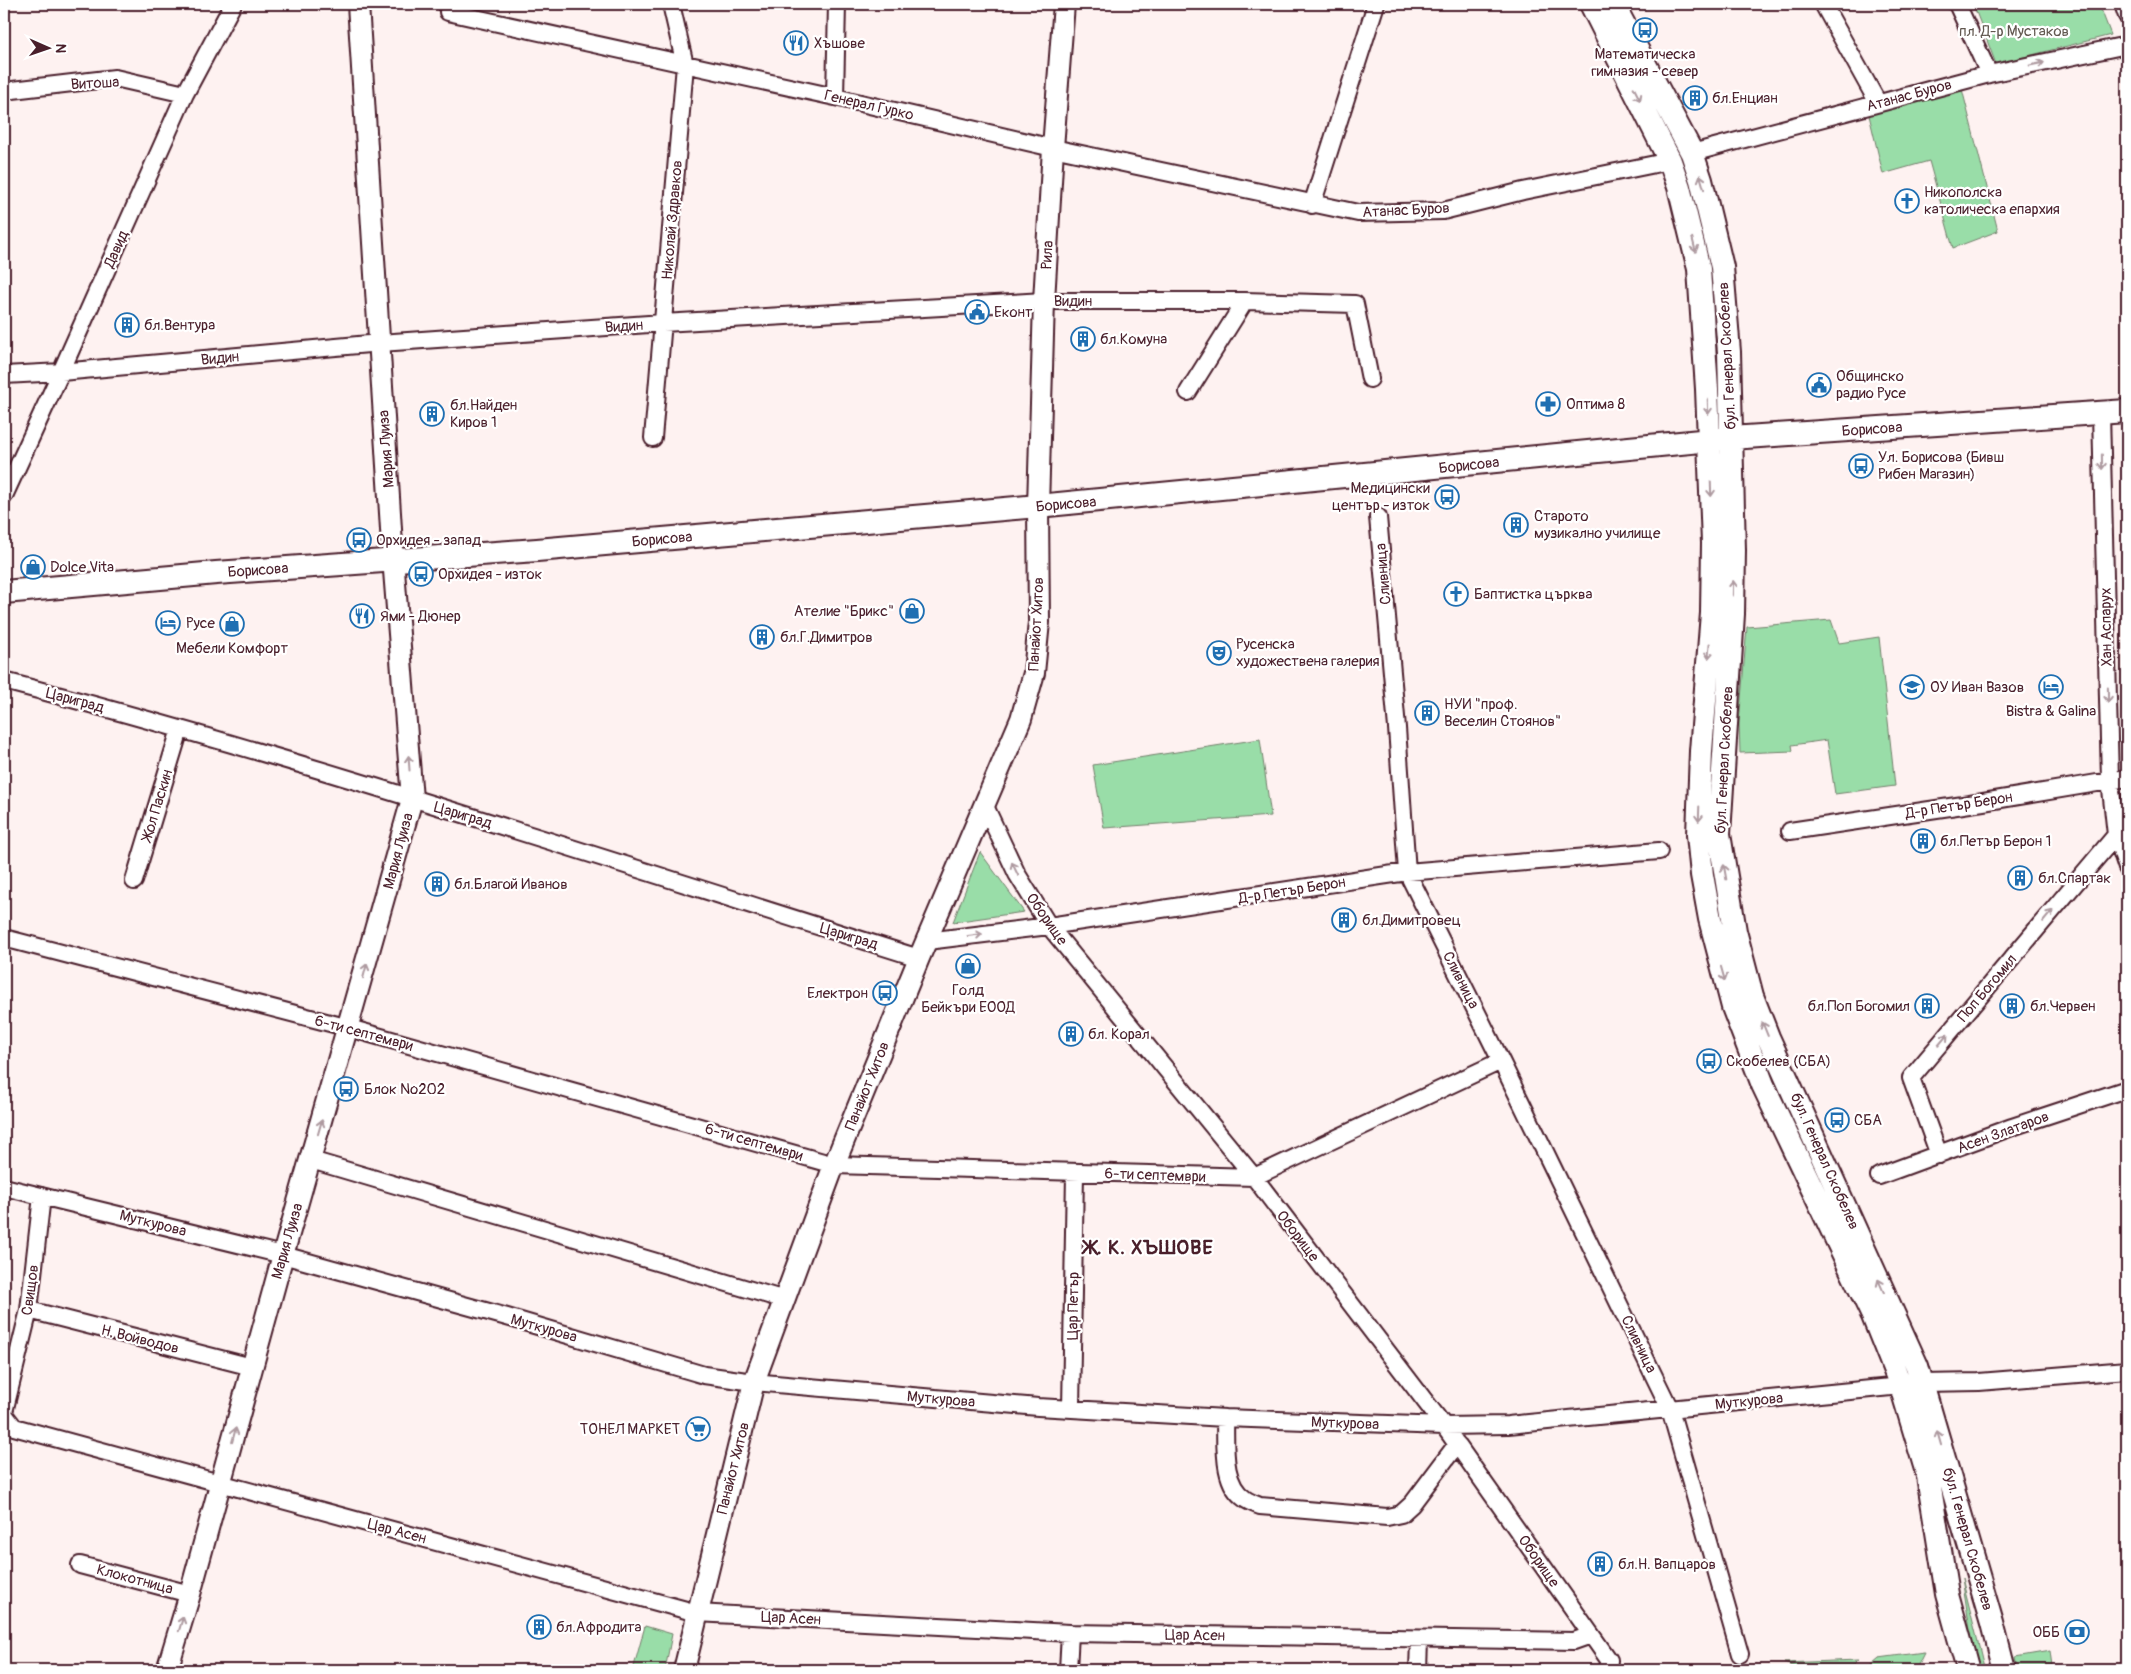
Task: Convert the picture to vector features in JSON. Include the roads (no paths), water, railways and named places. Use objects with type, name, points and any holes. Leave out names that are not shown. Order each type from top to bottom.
[{"type":"main road","name":"бул. Генерал Скобелев","points":[[1591,4],[1670,160],[1679,187],[1699,268],[1734,550],[1733,614],[1719,834],[1735,931],[1752,996],[1768,1037],[1914,1358],[1912,1385],[1947,1594],[1968,1670]]},
{"type":"main road","name":"бул. Генерал Скобелев","points":[[1613,4],[1692,153],[1702,180],[1722,267],[1729,352],[1720,439]]},
{"type":"main road","name":"Борисова","points":[[4,592],[537,550],[1038,506],[1720,439],[2127,411]]},
{"type":"main road","name":"бул. Генерал Скобелев","points":[[1912,1385],[1992,1623],[2004,1670]]},
{"type":"street","name":"Давид","points":[[4,496],[185,94],[233,4]]},
{"type":"street","name":"Мария Луиза","points":[[167,1670],[190,1594],[283,1255],[349,1028],[412,799],[394,560],[358,4]]},
{"type":"street","name":"Николай Здравков","points":[[653,438],[685,65],[671,4]]},
{"type":"street","points":[[835,97],[837,4]]},
{"type":"street","name":"Рила","points":[[1038,506],[1044,301],[1052,148],[1064,4]]},
{"type":"street","points":[[1312,205],[1376,4]]},
{"type":"street","points":[[1823,4],[1878,103]]},
{"type":"street","points":[[1957,4],[1989,74]]},
{"type":"street","points":[[2123,4],[2127,16]]},
{"type":"street","name":"Генерал Гурко","points":[[448,12],[835,97],[1052,148]]},
{"type":"street","name":"Атанас Буров","points":[[1692,153],[1989,74],[2127,45]]},
{"type":"street","name":"Витоша","points":[[4,91],[115,78],[185,94]]},
{"type":"street","name":"Атанас Буров","points":[[1052,148],[1312,205],[1358,213],[1443,211],[1523,191],[1670,160]]},
{"type":"street","name":"Видин","points":[[4,375],[61,372],[380,343],[663,323],[1044,301],[1245,301],[1355,304],[1370,379]]},
{"type":"street","points":[[1188,392],[1245,301]]},
{"type":"street","name":"Хан Аспарух","points":[[2101,414],[2110,780],[2116,835],[2127,868]]},
{"type":"street","name":"Панайот Хитов","points":[[684,1670],[754,1382],[834,1165],[1021,719],[1034,673],[1039,622],[1038,506]]},
{"type":"street","name":"Сливница","points":[[1378,517],[1397,728],[1407,872],[1670,1409],[1740,1654]]},
{"type":"street","name":"Цариград","points":[[4,681],[180,729],[923,950]]},
{"type":"street","name":"Жол Паскин","points":[[134,881],[180,729]]},
{"type":"street","name":"Д-р Петър Берон","points":[[1790,831],[1974,804],[2127,778]]},
{"type":"street","name":"Оборище","points":[[984,804],[1017,874],[1049,926],[1254,1177],[1444,1426],[1591,1635],[1609,1665]]},
{"type":"street","name":"Поп Богомил","points":[[1939,1155],[1912,1078],[2116,835]]},
{"type":"street","name":"Д-р Петър Берон","points":[[923,950],[1049,926],[1407,872],[1659,851]]},
{"type":"street","name":"6-ти септември","points":[[4,938],[349,1028],[834,1165],[1254,1177],[1501,1061]]},
{"type":"street","name":"Асен Златаров","points":[[1880,1176],[2012,1127],[2127,1089]]},
{"type":"street","points":[[311,1160],[785,1300]]},
{"type":"street","name":"Цар Петър","points":[[1071,1409],[1075,1172]]},
{"type":"street","name":"Муткурова","points":[[4,1187],[283,1255],[507,1317],[704,1375],[754,1382],[1071,1409],[1225,1418],[1444,1426],[1508,1425],[1912,1385],[1979,1382],[2127,1370]]},
{"type":"street","name":"Свищов","points":[[7,1418],[28,1310],[42,1196]]},
{"type":"street","name":"Н. Войводов","points":[[28,1310],[252,1367]]},
{"type":"street","name":"Цар Асен","points":[[7,1418],[221,1482],[697,1612],[1070,1633],[1574,1641],[1591,1635]]},
{"type":"street","points":[[1225,1418],[1228,1468],[1233,1486],[1245,1499],[1260,1506],[1387,1517],[1401,1514],[1412,1504],[1457,1444]]},
{"type":"street","name":"Клокотница","points":[[80,1565],[190,1594]]},
{"type":"street","points":[[1068,1670],[1070,1633]]},
{"type":"street","points":[[1418,1670],[1419,1640]]},
{"type":"place","name":"Математическа гимназия - север","points":[[1645,30]]},
{"type":"place","name":"Хъшове","points":[[796,43]]},
{"type":"place","name":"бл.Енциан","points":[[1695,98]]},
{"type":"place","name":"Никополска католическа епархия","points":[[1907,201]]},
{"type":"place","name":"Еконт","points":[[977,312]]},
{"type":"place","name":"бл.Вентура","points":[[127,325]]},
{"type":"place","name":"бл.Комуна","points":[[1083,339]]},
{"type":"place","name":"Общинско радио Русе","points":[[1819,385]]},
{"type":"place","name":"Оптима 8","points":[[1548,404]]},
{"type":"place","name":"бл.Найден Киров 1","points":[[432,414]]},
{"type":"place","name":"Ул. Борисова (Бивш Рибен Магазин)","points":[[1861,466]]},
{"type":"place","name":"Медицински център - изток","points":[[1447,497]]},
{"type":"place","name":"Старото музикално училище","points":[[1516,525]]},
{"type":"place","name":"Орхидея - запад","points":[[359,540]]},
{"type":"place","name":"Dolce Vita","points":[[33,567]]},
{"type":"place","name":"Орхидея - изток","points":[[421,574]]},
{"type":"place","name":"Баптистка църква","points":[[1456,594]]},
{"type":"place","name":"Ателие \"Брикс\"","points":[[912,611]]},
{"type":"place","name":"Ями - Дюнер","points":[[362,616]]},
{"type":"place","name":"Русе","points":[[168,623]]},
{"type":"place","name":"Мебели Комфорт","points":[[232,624]]},
{"type":"place","name":"бл.Г.Димитров","points":[[762,637]]},
{"type":"place","name":"Русенска художествена галерия","points":[[1219,653]]},
{"type":"place","name":"ОУ Иван Вазов","points":[[1912,687]]},
{"type":"place","name":"Bistra & Galina","points":[[2051,687]]},
{"type":"place","name":"НУИ \"проф. Веселин Стоянов\"","points":[[1427,713]]},
{"type":"place","name":"бл.Петър Берон 1","points":[[1923,841]]},
{"type":"place","name":"бл.Спартак","points":[[2020,878]]},
{"type":"place","name":"бл.Благой Иванов","points":[[437,884]]},
{"type":"place","name":"бл.Димитровец","points":[[1344,920]]},
{"type":"place","name":"Голд Бейкъри ЕООД","points":[[968,966]]},
{"type":"place","name":"Електрон","points":[[885,993]]},
{"type":"place","name":"бл.Поп Богомил","points":[[1927,1006]]},
{"type":"place","name":"бл.Червен","points":[[2012,1006]]},
{"type":"place","name":"бл. Корал","points":[[1071,1034]]},
{"type":"place","name":"Скобелев (СБА)","points":[[1709,1061]]},
{"type":"place","name":"Блок №202","points":[[346,1089]]},
{"type":"place","name":"СБА","points":[[1837,1120]]},
{"type":"place","name":"ТОНЕЛ МАРКЕТ","points":[[698,1429]]},
{"type":"place","name":"бл.Н. Вапцаров","points":[[1600,1564]]},
{"type":"place","name":"бл.Афродита","points":[[539,1627]]},
{"type":"place","name":"ОББ","points":[[2077,1632]]},
{"type":"district","name":"Ж. К. ХЪШОВЕ","points":[[1149,1247]]},
{"type":"park label","name":"пл. Д-р Мустаков","points":[[2014,31]]}]
